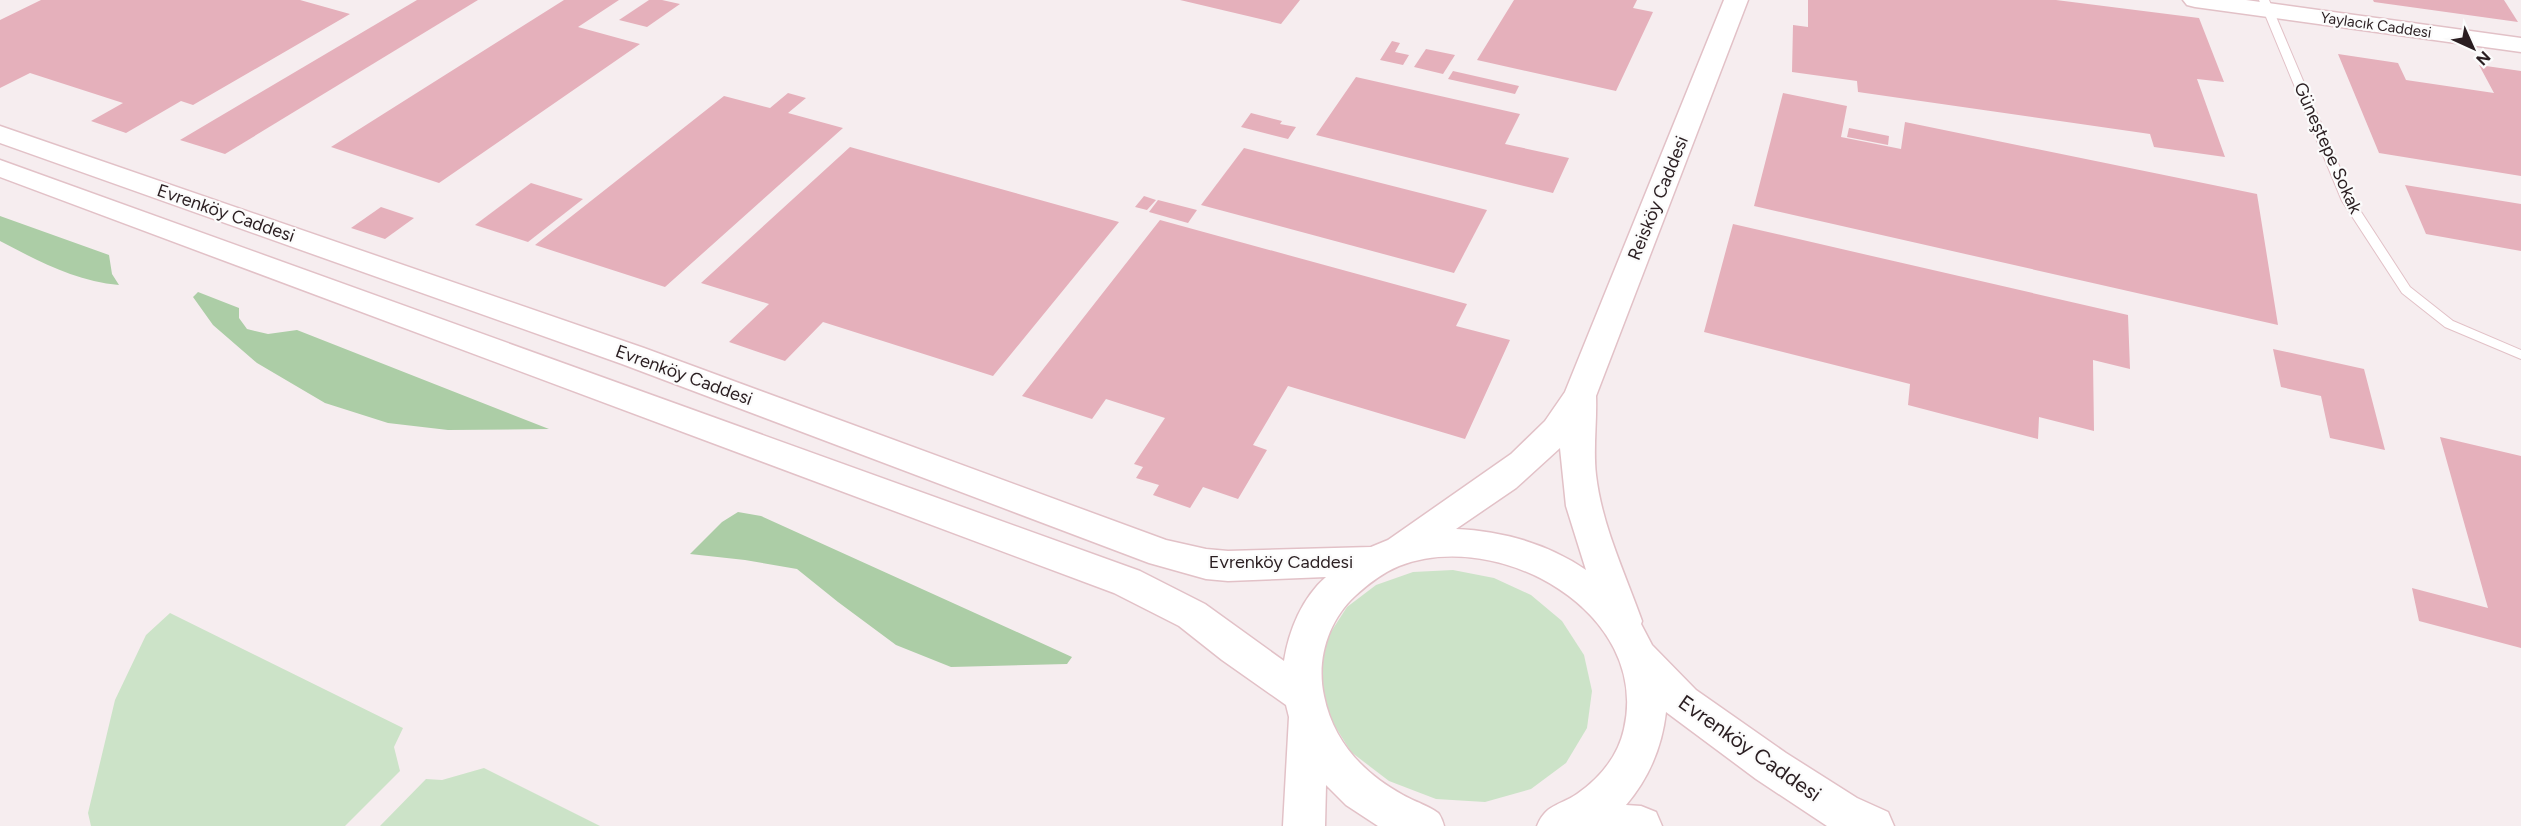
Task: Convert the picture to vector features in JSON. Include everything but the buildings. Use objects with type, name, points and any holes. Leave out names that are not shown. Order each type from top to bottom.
[{"type":"main road","name":"Reisköy Caddesi","points":[[1304,826],[1306,706],[1301,672],[1310,630],[1332,594],[1348,579],[1384,558],[1508,474],[1557,430],[1580,395],[1736,0]]},
{"type":"main road","name":"Yaylacık Caddesi","points":[[2195,0],[2266,5],[2521,45]]},
{"type":"main road","name":"Evrenköy Caddesi","points":[[0,134],[633,356],[1162,553],[1206,564],[1228,566],[1384,558],[1432,544],[1457,543],[1498,547],[1531,557],[1576,580],[1613,614],[1632,645],[1682,702],[1771,766],[1842,812],[1873,826]]},
{"type":"main road","name":"Evrenköy Caddesi","points":[[0,168],[1127,582],[1192,615],[1306,706]]},
{"type":"main road","name":"Reisköy Caddesi","points":[[1566,823],[1597,805],[1616,788],[1630,769],[1641,748],[1648,701],[1645,678],[1588,521],[1582,495],[1577,450],[1580,395]]},
{"type":"main road","points":[[1306,706],[1319,741],[1334,764],[1353,784],[1376,802],[1423,826]]},
{"type":"main road","points":[[1566,823],[1641,826]]},
{"type":"lane","name":"Güneştepe Sokak","points":[[2266,5],[2348,201],[2406,290],[2449,324],[2521,356]]},
{"type":"shaded area","points":[[0,0],[2521,0],[2521,826],[0,826]]},
{"type":"shaded area","points":[[0,216],[109,255],[112,274],[119,285],[72,275],[0,241]]},
{"type":"shaded area","points":[[198,292],[239,308],[239,318],[247,329],[268,334],[297,330],[549,429],[448,430],[388,423],[325,403],[257,363],[213,325],[193,297]]},
{"type":"shaded area","points":[[738,512],[761,516],[1072,657],[1067,664],[951,667],[896,645],[797,569],[690,554],[722,522]]},
{"type":"shaded area","points":[[1453,570],[1494,578],[1531,595],[1562,621],[1584,655],[1592,691],[1587,728],[1566,763],[1531,789],[1485,802],[1436,799],[1389,781],[1351,752],[1328,715],[1319,675],[1327,638],[1347,607],[1376,585],[1413,572]]},
{"type":"shaded area","points":[[170,613],[403,728],[394,747],[400,771],[345,826],[91,826],[88,813],[115,700],[146,635]]},
{"type":"shaded area","points":[[484,768],[600,826],[380,826],[426,779],[442,780]]}]
